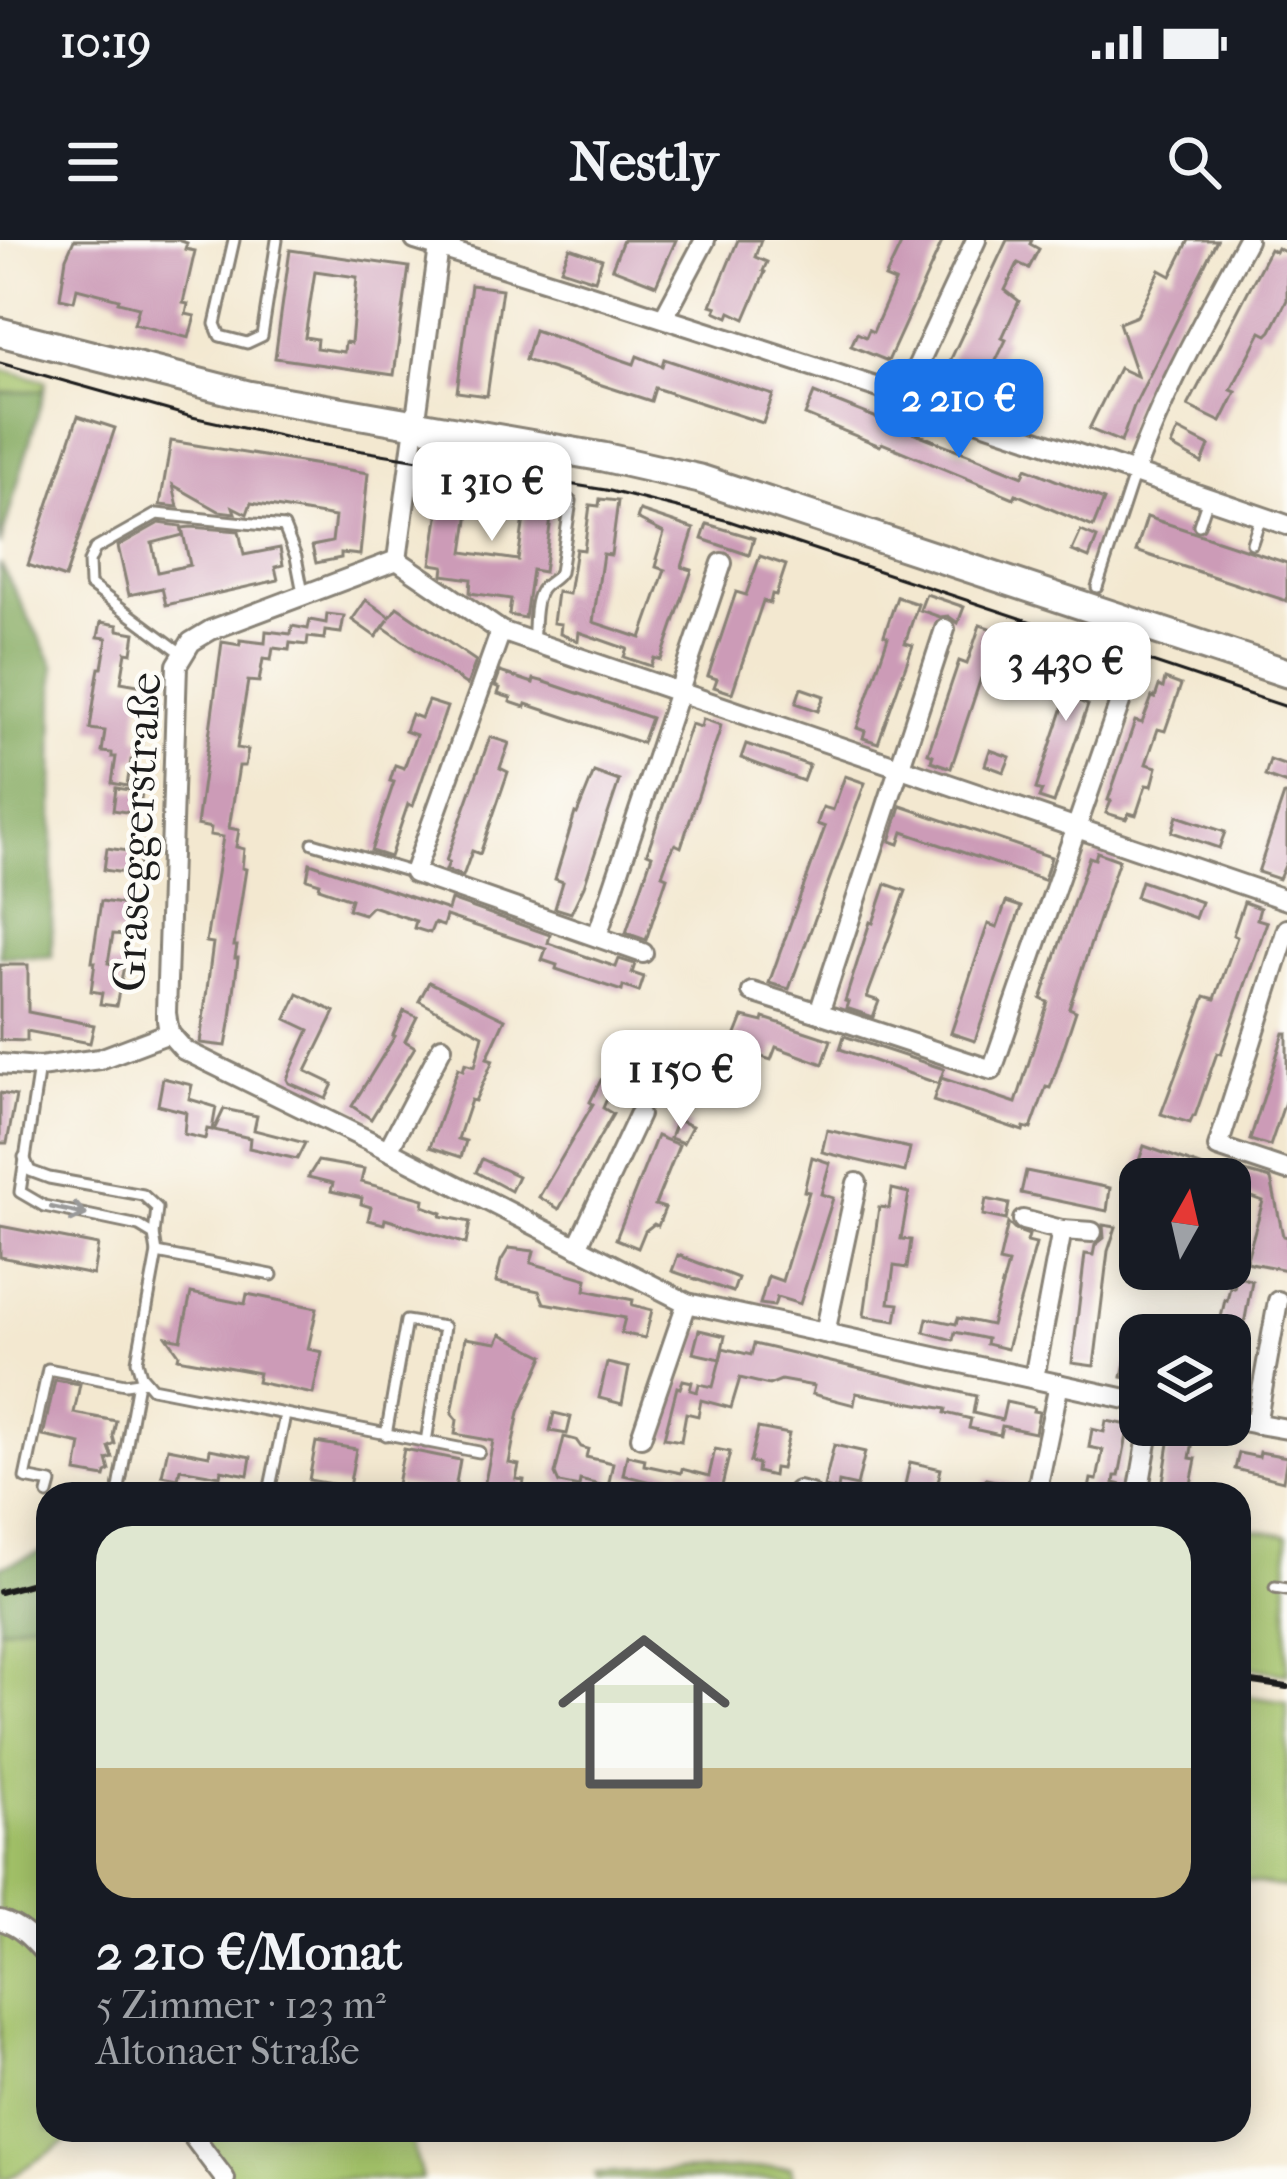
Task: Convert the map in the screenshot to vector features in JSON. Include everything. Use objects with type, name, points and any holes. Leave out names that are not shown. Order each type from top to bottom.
[{"type":"street","points":[[416,240],[441,244],[1135,471],[1287,525]]},
{"type":"street","points":[[664,317],[705,240]]},
{"type":"street","points":[[903,397],[976,240]]},
{"type":"street","points":[[1135,471],[1192,343],[1247,240]]},
{"type":"street","points":[[441,244],[397,560],[501,631],[1287,900]]},
{"type":"street","points":[[0,332],[248,395],[603,457],[700,479],[1287,673]]},
{"type":"street","name":"Graseggerstraße","points":[[397,560],[211,630],[191,642],[177,665],[166,991],[169,1033],[184,1050],[687,1303],[1119,1397]]},
{"type":"street","points":[[597,936],[722,563]]},
{"type":"street","points":[[819,1013],[945,629]]},
{"type":"street","points":[[501,631],[414,873],[644,953]]},
{"type":"street","points":[[752,992],[992,1070],[1127,682]]},
{"type":"street","points":[[1287,929],[1218,1147],[1287,1170]]},
{"type":"street","name":"Graseggerstraße","points":[[0,1064],[39,1067],[100,1059],[169,1033]]},
{"type":"street","points":[[388,1150],[442,1047]]},
{"type":"street","points":[[577,1247],[640,1115]]},
{"type":"street","points":[[825,1333],[857,1183]]},
{"type":"street","points":[[1023,1220],[1092,1232]]},
{"type":"street","points":[[1034,1378],[1062,1230]]},
{"type":"street","points":[[1256,1424],[1278,1301]]},
{"type":"street","points":[[641,1437],[687,1303]]},
{"type":"street","points":[[1039,1482],[1059,1384]]},
{"type":"street","points":[[1251,1423],[1287,1430]]},
{"type":"street","points":[[1140,1482],[1146,1446]]},
{"type":"street","points":[[6,1922],[36,1944]]},
{"type":"street","points":[[197,2142],[225,2179]]},
{"type":"lane","points":[[234,240],[215,324],[220,336],[248,343],[262,336],[277,240]]},
{"type":"lane","points":[[1097,587],[1135,471]]},
{"type":"lane","points":[[1199,525],[1208,498]]},
{"type":"lane","points":[[532,642],[539,594],[560,572],[571,501]]},
{"type":"lane","points":[[184,654],[90,585],[89,562],[95,549],[157,514],[284,527],[304,594]]},
{"type":"lane","points":[[1252,543],[1261,516]]},
{"type":"lane","points":[[313,843],[414,873]]},
{"type":"lane","points":[[39,1067],[20,1192],[44,1206],[139,1226],[154,1235]]},
{"type":"lane","points":[[24,1157],[30,1171],[143,1196],[157,1208],[157,1252],[137,1361],[142,1381],[121,1482]]},
{"type":"lane","points":[[157,1252],[272,1275]]},
{"type":"lane","points":[[386,1435],[406,1321],[444,1327],[426,1442]]},
{"type":"lane","points":[[46,1482],[25,1478],[48,1369],[125,1384],[142,1381],[152,1388],[479,1452]]},
{"type":"lane","points":[[270,1482],[285,1415]]},
{"type":"green space","points":[[0,369],[46,381],[0,545]]},
{"type":"green space","points":[[44,390],[42,399],[0,545],[0,393]]},
{"type":"green space","points":[[0,563],[54,665],[52,957],[0,956]]},
{"type":"green space","points":[[1251,1529],[1287,1535],[1287,1674],[1251,1668]]},
{"type":"green space","points":[[36,1554],[36,1620],[0,1629],[0,1567]]},
{"type":"green space","points":[[36,1620],[36,1933],[22,1922],[0,1915],[0,1629]]},
{"type":"green space","points":[[1251,1697],[1287,1702],[1287,1888],[1251,1882]]},
{"type":"green space","points":[[0,1925],[36,1954],[36,2142],[66,2142],[0,2179]]},
{"type":"green space","points":[[206,2142],[412,2142],[422,2179],[232,2179]]},
{"type":"green space","points":[[791,2167],[793,2179],[596,2179],[595,2174]]},
{"type":"building","points":[[74,240],[187,243],[185,249],[195,251],[183,303],[188,304],[186,314],[195,316],[189,338],[134,324],[139,307],[119,299],[77,288],[74,301],[60,298]]},
{"type":"building","points":[[623,240],[676,240],[656,285],[612,268]]},
{"type":"building","points":[[738,240],[761,240],[755,257],[767,262],[745,319],[730,312],[728,317],[711,305]]},
{"type":"building","points":[[903,240],[943,240],[888,361],[851,346],[857,333],[866,337],[869,330],[873,332],[895,282],[885,278]]},
{"type":"building","points":[[1007,240],[1032,240],[1030,244],[1039,249],[1029,268],[1018,263],[1005,290],[1019,301],[989,375],[981,371],[971,394],[941,380]]},
{"type":"building","points":[[1189,240],[1217,240],[1134,406],[1121,442],[1089,429],[1119,368],[1137,376],[1119,323],[1137,316],[1160,270],[1171,276]]},
{"type":"building","points":[[570,248],[602,259],[595,280],[561,269]]},
{"type":"building","points":[[1277,248],[1287,253],[1287,300],[1271,331],[1261,332],[1231,390],[1236,392],[1221,422],[1188,406],[1270,249],[1275,252]]},
{"type":"building","points":[[290,250],[409,267],[394,375],[275,358]],"holes":[[[315,271],[357,277],[351,343],[345,342],[344,352],[316,348],[317,339],[305,337]]]},
{"type":"building","points":[[471,285],[502,289],[487,396],[457,392]]},
{"type":"building","points":[[534,330],[634,364],[637,356],[662,366],[664,359],[773,395],[763,423],[655,388],[651,401],[525,360]]},
{"type":"building","points":[[814,393],[1023,476],[1026,468],[1104,500],[1093,527],[805,415]]},
{"type":"building","points":[[78,416],[115,428],[65,578],[28,565]]},
{"type":"building","points":[[1178,430],[1209,446],[1202,463],[1171,446]]},
{"type":"building","points":[[171,441],[368,473],[360,555],[341,553],[341,558],[316,563],[312,546],[332,542],[335,517],[251,503],[247,514],[233,507],[235,513],[219,511],[173,485],[178,507],[160,505]]},
{"type":"building","points":[[466,473],[485,476],[482,501],[471,499],[463,552],[518,560],[529,483],[543,485],[541,494],[554,495],[544,572],[532,570],[525,618],[509,615],[511,599],[470,593],[471,579],[443,575],[444,566],[431,564],[444,478],[465,481]]},
{"type":"building","points":[[600,499],[618,501],[611,555],[603,554],[593,622],[641,638],[665,570],[656,567],[664,533],[637,519],[640,511],[694,529],[682,567],[692,570],[661,660],[654,658],[651,666],[624,657],[627,649],[579,632],[578,641],[560,634],[561,624],[553,623],[557,592],[569,594],[576,549],[584,550],[590,505],[599,506]]},
{"type":"building","points":[[1147,517],[1287,563],[1287,601],[1136,551]]},
{"type":"building","points":[[159,523],[181,526],[183,535],[152,543],[158,572],[190,565],[182,528],[191,527],[239,531],[244,555],[280,548],[283,565],[275,567],[278,580],[166,605],[162,588],[129,595],[118,546]]},
{"type":"building","points":[[707,524],[754,538],[749,555],[702,539]]},
{"type":"building","points":[[1081,531],[1097,538],[1089,558],[1072,551]]},
{"type":"building","points":[[760,556],[786,565],[776,595],[772,594],[770,603],[763,601],[732,693],[714,687],[717,679],[708,676],[736,592],[746,595]]},
{"type":"building","points":[[926,594],[964,607],[958,623],[920,610]]},
{"type":"building","points":[[897,597],[918,604],[905,643],[913,645],[878,743],[863,738],[865,731],[857,728]]},
{"type":"building","points":[[366,600],[390,617],[397,607],[476,661],[467,685],[383,627],[376,637],[352,620]]},
{"type":"building","points":[[327,614],[344,616],[341,633],[325,631],[324,639],[308,637],[307,645],[290,643],[289,650],[273,648],[271,660],[263,659],[259,682],[248,681],[237,748],[248,750],[245,766],[239,766],[229,828],[239,830],[236,847],[244,849],[242,868],[246,869],[234,946],[238,958],[231,1018],[226,1046],[200,1043],[213,943],[206,942],[223,837],[210,835],[211,828],[197,825],[222,642],[265,643],[266,631],[291,634],[292,626],[308,629],[310,620],[326,623]]},
{"type":"building","points":[[101,622],[135,633],[121,682],[143,686],[136,738],[143,739],[139,757],[131,760],[127,786],[112,783],[116,757],[102,752],[105,731],[90,729],[107,638],[98,637]]},
{"type":"building","points":[[980,625],[1005,633],[992,672],[984,669],[951,768],[931,761],[933,755],[928,753],[959,661],[967,664]]},
{"type":"building","points":[[1080,650],[1096,655],[1081,702],[1088,705],[1054,803],[1039,798],[1042,791],[1036,789],[1066,698],[1056,694],[1065,667]]},
{"type":"building","points":[[500,672],[651,718],[642,743],[510,702],[495,686]]},
{"type":"building","points":[[1165,679],[1181,685],[1165,731],[1158,729],[1146,764],[1157,767],[1152,786],[1146,785],[1136,815],[1129,813],[1126,819],[1106,813],[1135,721],[1142,723]]},
{"type":"building","points":[[801,688],[824,696],[818,711],[796,703]]},
{"type":"building","points":[[428,701],[447,707],[390,857],[371,851],[394,782],[390,781],[395,765],[404,768],[416,735],[405,731],[411,714],[421,718]]},
{"type":"building","points":[[703,719],[721,725],[719,733],[681,847],[675,844],[662,875],[667,877],[646,940],[626,933],[652,855],[647,853],[691,724],[701,727]]},
{"type":"building","points":[[490,737],[509,743],[500,768],[508,772],[480,854],[472,851],[463,876],[446,870],[446,861]]},
{"type":"building","points":[[746,744],[809,765],[803,781],[741,758]]},
{"type":"building","points":[[990,750],[1010,757],[1004,772],[985,765]]},
{"type":"building","points":[[1270,760],[1287,766],[1287,784],[1265,776]]},
{"type":"building","points":[[594,772],[619,781],[571,913],[555,908],[563,882],[555,879],[575,813]]},
{"type":"building","points":[[845,776],[865,783],[789,989],[769,983],[825,827],[817,824],[823,807],[833,810]]},
{"type":"building","points":[[116,788],[142,792],[139,814],[113,810]]},
{"type":"building","points":[[1284,795],[1287,861],[1279,879],[1258,872]]},
{"type":"building","points":[[901,806],[1051,857],[1044,880],[903,832],[899,844],[890,841]]},
{"type":"building","points":[[1177,816],[1225,832],[1219,848],[1172,832]]},
{"type":"building","points":[[107,848],[141,853],[138,875],[104,870]]},
{"type":"building","points":[[1097,852],[1119,860],[1069,1008],[1076,1011],[1031,1129],[1024,1127],[1023,1131],[933,1101],[941,1078],[1016,1103],[1048,1002],[1041,999],[1089,857],[1095,859]]},
{"type":"building","points":[[310,863],[448,910],[451,900],[550,935],[548,943],[616,967],[619,959],[635,964],[632,973],[644,977],[639,992],[556,969],[557,965],[542,960],[546,949],[446,916],[443,926],[434,923],[430,933],[414,928],[416,921],[372,906],[364,914],[348,909],[351,899],[307,879]]},
{"type":"building","points":[[1141,881],[1201,902],[1195,918],[1136,897]]},
{"type":"building","points":[[886,884],[906,891],[867,997],[879,1001],[873,1017],[846,1008],[845,1001]]},
{"type":"building","points":[[101,901],[128,905],[124,935],[113,934],[108,963],[124,966],[116,1006],[100,1004],[102,993],[91,991]]},
{"type":"building","points":[[1006,902],[1021,907],[975,1041],[951,1033],[988,924],[997,927]]},
{"type":"building","points":[[1244,902],[1260,908],[1257,919],[1267,922],[1221,1054],[1217,1053],[1190,1123],[1161,1114],[1205,996],[1215,999]]},
{"type":"building","points":[[0,965],[28,965],[28,1012],[94,1025],[90,1043],[27,1031],[27,1041],[0,1040]]},
{"type":"building","points":[[429,982],[505,1019],[487,1058],[493,1060],[475,1101],[471,1100],[458,1139],[466,1141],[461,1157],[430,1147],[458,1068],[463,1070],[465,1063],[475,1066],[483,1035],[419,1001]]},
{"type":"building","points":[[298,994],[335,1012],[306,1071],[333,1084],[326,1099],[287,1079],[309,1030],[286,1019]]},
{"type":"building","points":[[404,1011],[417,1017],[405,1041],[415,1047],[371,1119],[352,1106],[395,1036]]},
{"type":"building","points":[[743,1017],[763,1022],[764,1018],[831,1040],[823,1064],[776,1047],[771,1060],[731,1047]]},
{"type":"building","points":[[1284,1033],[1287,1096],[1270,1146],[1250,1140]]},
{"type":"building","points":[[844,1036],[944,1069],[939,1084],[840,1049]]},
{"type":"building","points":[[642,1046],[650,1046],[659,1058],[668,1053],[672,1068],[703,1084],[692,1105],[617,1067],[627,1047],[639,1052]]},
{"type":"building","points":[[163,1078],[192,1085],[189,1099],[216,1107],[212,1130],[207,1129],[205,1139],[184,1134],[186,1112],[158,1105]]},
{"type":"building","points":[[601,1080],[613,1085],[603,1108],[613,1114],[559,1209],[539,1197],[593,1104]]},
{"type":"building","points":[[0,1093],[16,1096],[7,1143],[0,1143]]},
{"type":"building","points":[[224,1109],[257,1116],[254,1130],[305,1143],[297,1159],[249,1148],[250,1138],[214,1130]]},
{"type":"building","points":[[677,1120],[692,1126],[683,1143],[670,1138]]},
{"type":"building","points":[[827,1130],[910,1148],[905,1172],[822,1152]]},
{"type":"building","points":[[657,1136],[679,1145],[655,1205],[665,1208],[658,1226],[645,1231],[638,1248],[616,1239]]},
{"type":"building","points":[[1144,1146],[1178,1158],[1140,1158]]},
{"type":"building","points":[[812,1157],[830,1163],[821,1194],[833,1198],[800,1304],[777,1297],[774,1306],[760,1304],[768,1276],[782,1281],[809,1192],[804,1191]]},
{"type":"building","points":[[482,1159],[518,1176],[511,1191],[476,1172]]},
{"type":"building","points":[[318,1161],[364,1169],[361,1182],[424,1199],[423,1206],[441,1216],[470,1222],[466,1244],[385,1219],[384,1224],[368,1220],[371,1207],[361,1204],[362,1198],[331,1191],[333,1183],[308,1177]]},
{"type":"building","points":[[1026,1171],[1110,1188],[1107,1211],[1021,1193]]},
{"type":"building","points":[[1251,1174],[1271,1179],[1287,1237],[1287,1270],[1251,1263],[1263,1201],[1251,1197]]},
{"type":"building","points":[[892,1189],[909,1193],[901,1239],[911,1240],[907,1268],[894,1266],[889,1303],[899,1304],[896,1321],[864,1316],[879,1207],[889,1208]]},
{"type":"building","points":[[986,1199],[1009,1204],[1006,1220],[983,1215]]},
{"type":"building","points":[[1008,1223],[1029,1235],[1027,1242],[1036,1244],[1007,1349],[955,1332],[953,1340],[924,1332],[927,1318],[991,1325],[1008,1264],[999,1262]]},
{"type":"building","points":[[1103,1225],[1116,1227],[1108,1251],[1094,1366],[1072,1363],[1085,1254],[1093,1255],[1095,1245],[1104,1238]]},
{"type":"building","points":[[0,1226],[98,1245],[93,1275],[0,1257]]},
{"type":"building","points":[[509,1248],[534,1251],[531,1263],[587,1279],[585,1290],[633,1300],[632,1305],[652,1310],[645,1338],[621,1333],[625,1318],[544,1303],[539,1291],[496,1282]]},
{"type":"building","points":[[678,1255],[738,1278],[733,1292],[672,1271]]},
{"type":"building","points":[[1229,1290],[1250,1290],[1246,1314],[1222,1314]]},
{"type":"building","points":[[191,1293],[245,1304],[247,1294],[317,1308],[308,1349],[322,1352],[313,1394],[257,1382],[259,1373],[178,1358],[167,1337],[181,1340]]},
{"type":"building","points":[[699,1330],[725,1336],[720,1359],[693,1353]]},
{"type":"building","points":[[501,1334],[544,1356],[519,1412],[509,1463],[519,1465],[516,1479],[524,1482],[485,1482],[493,1441],[455,1434],[457,1420],[452,1414],[465,1338],[497,1343]]},
{"type":"building","points":[[754,1344],[976,1396],[973,1413],[1002,1420],[1006,1402],[1034,1408],[1039,1412],[1035,1433],[1002,1426],[1000,1435],[969,1428],[971,1419],[945,1413],[946,1409],[856,1393],[854,1405],[812,1394],[814,1386],[781,1380],[769,1385],[740,1378],[731,1408],[701,1400],[698,1416],[686,1413],[681,1441],[664,1438],[683,1380],[692,1382],[690,1390],[697,1392],[699,1384],[713,1387],[723,1348],[751,1355]]},
{"type":"building","points":[[607,1363],[629,1368],[622,1404],[599,1398]]},
{"type":"building","points":[[55,1380],[80,1384],[74,1413],[116,1421],[115,1444],[109,1447],[113,1458],[107,1460],[110,1471],[105,1477],[76,1472],[81,1444],[43,1436]]},
{"type":"building","points":[[554,1413],[571,1417],[567,1434],[550,1431]]},
{"type":"building","points":[[1106,1421],[1119,1423],[1119,1446],[1125,1446],[1114,1482],[1090,1482],[1097,1480],[1103,1450],[1089,1447],[1092,1429],[1104,1432]]},
{"type":"building","points":[[758,1428],[789,1434],[781,1469],[774,1468],[773,1476],[757,1472],[758,1464],[750,1462]]},
{"type":"building","points":[[564,1437],[588,1449],[586,1457],[613,1463],[609,1482],[559,1482],[555,1474]]},
{"type":"building","points":[[316,1442],[356,1449],[350,1482],[309,1480]]},
{"type":"building","points":[[834,1445],[865,1452],[858,1482],[825,1482]]},
{"type":"building","points":[[1169,1446],[1192,1446],[1190,1458],[1196,1459],[1191,1482],[1163,1482]]},
{"type":"building","points":[[168,1448],[251,1457],[248,1475],[180,1469],[178,1478],[162,1475]]},
{"type":"building","points":[[404,1449],[460,1460],[456,1482],[397,1482]]},
{"type":"building","points":[[715,1449],[730,1452],[723,1482],[651,1482],[623,1475],[627,1455],[645,1459],[644,1465],[709,1476]]},
{"type":"building","points":[[1260,1452],[1287,1457],[1283,1481],[1235,1469],[1239,1453],[1259,1457]]},
{"type":"building","points":[[910,1462],[941,1469],[938,1482],[906,1482]]},
{"type":"tram line","points":[[0,363],[192,417],[307,442],[606,490],[729,521],[1287,707]]},
{"type":"railway","points":[[0,1592],[36,1582]]},
{"type":"railway","points":[[1251,1682],[1287,1687]]}]
